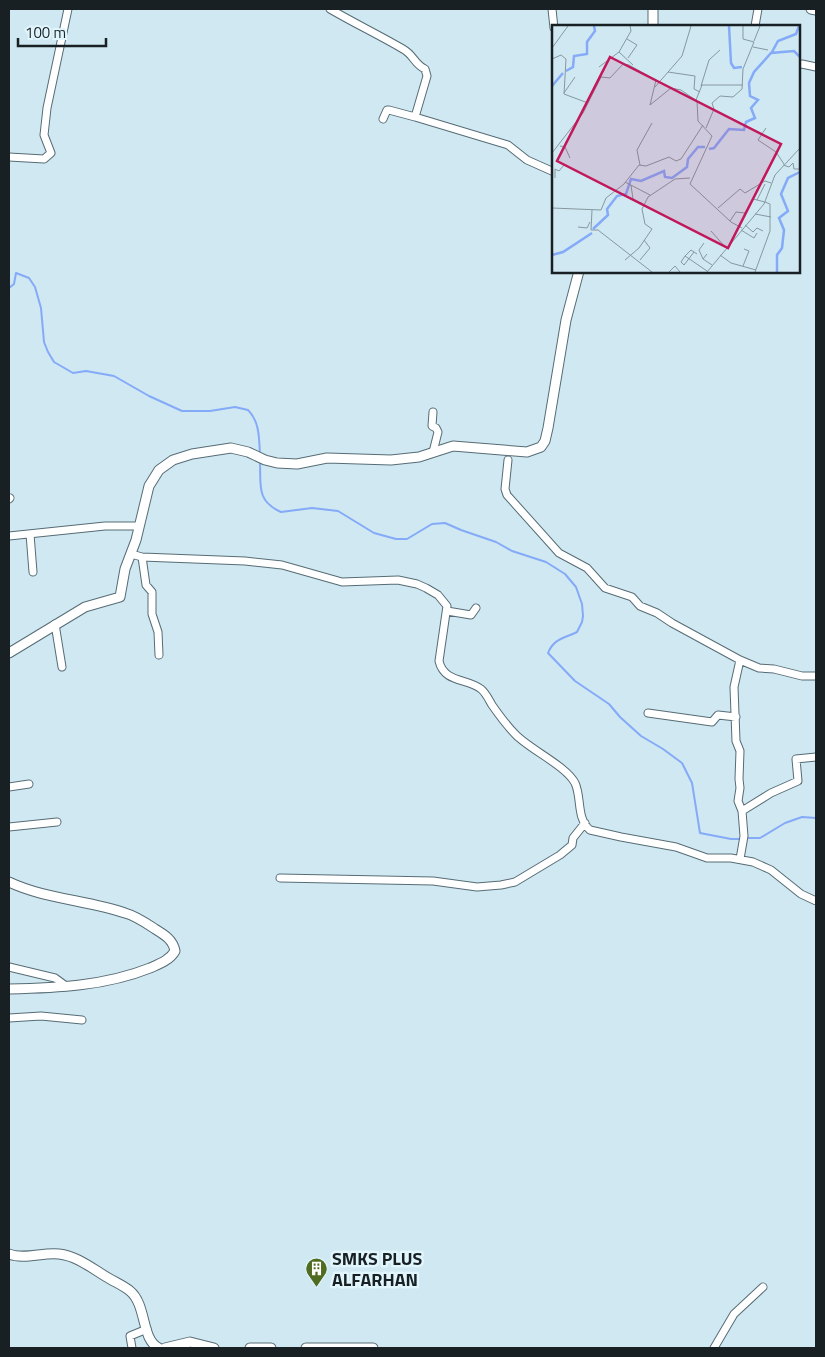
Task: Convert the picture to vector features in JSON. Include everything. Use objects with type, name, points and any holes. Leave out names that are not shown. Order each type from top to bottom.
[{"type":"street","points":[[9,157],[44,159],[50,154],[44,135],[47,108],[68,9]]},
{"type":"street","points":[[330,9],[404,49],[412,55],[418,65],[425,69],[427,76],[416,117]]},
{"type":"street","points":[[552,9],[554,25]]},
{"type":"street","points":[[653,9],[653,25]]},
{"type":"street","points":[[755,25],[758,9]]},
{"type":"street","points":[[811,9],[816,10]]},
{"type":"street","points":[[800,65],[816,67]]},
{"type":"street","points":[[383,119],[389,110],[474,134],[508,146],[527,160],[552,171]]},
{"type":"street","points":[[9,653],[85,607],[120,597],[125,569],[131,554],[149,486],[166,464],[173,460],[192,454],[231,448],[277,463],[297,464],[327,458],[391,460],[419,457],[460,446],[516,452],[527,452],[541,447],[545,441],[548,428],[566,320],[580,272]]},
{"type":"street","points":[[433,412],[432,426],[438,432],[434,452]]},
{"type":"street","points":[[508,460],[505,489],[507,494],[559,553],[587,568],[604,588],[632,597],[640,606],[657,613],[740,660],[759,668],[774,669],[802,676],[816,676]]},
{"type":"street","points":[[9,536],[105,526],[138,526]]},
{"type":"street","points":[[30,534],[33,572]]},
{"type":"street","points":[[131,554],[142,557],[210,559],[282,565],[342,582],[398,580],[417,584],[432,591],[446,602],[447,611],[439,661],[441,668],[451,677],[481,689],[514,733],[527,745],[563,769],[575,784],[585,823],[590,830],[622,838],[676,847],[707,858],[740,859],[753,862],[766,867],[801,894],[816,901]]},
{"type":"street","points":[[142,557],[146,585],[152,592],[152,614],[157,625],[159,655]]},
{"type":"street","points":[[447,611],[471,615],[476,608]]},
{"type":"street","points":[[55,624],[62,667]]},
{"type":"street","points":[[740,660],[734,687],[736,741],[740,751],[738,801],[742,811],[744,836],[740,859]]},
{"type":"street","points":[[648,713],[712,722],[718,715],[736,717]]},
{"type":"street","points":[[742,811],[771,793],[798,781],[796,759],[816,757]]},
{"type":"street","points":[[9,787],[29,784]]},
{"type":"street","points":[[9,826],[57,822]]},
{"type":"street","points":[[280,878],[433,881],[477,887],[501,885],[515,882],[560,855],[572,845],[573,838],[585,823]]},
{"type":"street","points":[[9,882],[28,890],[126,913],[169,938],[174,944],[175,951],[167,960],[121,978],[50,988],[9,989]]},
{"type":"street","points":[[9,967],[55,978],[66,986]]},
{"type":"street","points":[[9,1018],[41,1016],[82,1020]]},
{"type":"street","points":[[9,1254],[19,1256],[59,1254],[88,1265],[133,1294],[139,1304],[152,1343],[159,1348]]},
{"type":"street","points":[[714,1348],[734,1314],[763,1287]]},
{"type":"street","points":[[132,1348],[130,1336],[147,1329]]},
{"type":"street","points":[[165,1348],[190,1342],[214,1348]]},
{"type":"street","points":[[250,1348],[271,1348]]},
{"type":"street","points":[[306,1348],[373,1348]]},
{"type":"waterway","points":[[9,288],[14,284],[16,273],[29,278],[35,287],[41,308],[44,342],[54,362],[73,373],[86,371],[114,376],[149,396],[182,411],[210,411],[235,407],[248,410],[257,425],[260,455]]},
{"type":"waterway","points":[[260,462],[260,485],[264,497],[267,503],[281,512],[312,508],[338,511],[374,533],[396,539],[407,539],[432,524],[445,523],[496,542],[512,551],[546,562],[565,574],[576,587],[582,604],[582,622],[577,632],[557,641],[548,653],[575,681],[609,704],[641,736],[682,763],[692,783],[700,833],[731,839],[742,839]]},
{"type":"waterway","points":[[747,838],[760,838],[785,823],[802,817],[816,818]]},
{"type":"place","name":"SMKS PLUS ALFARHAN","points":[[316,1287]]}]
